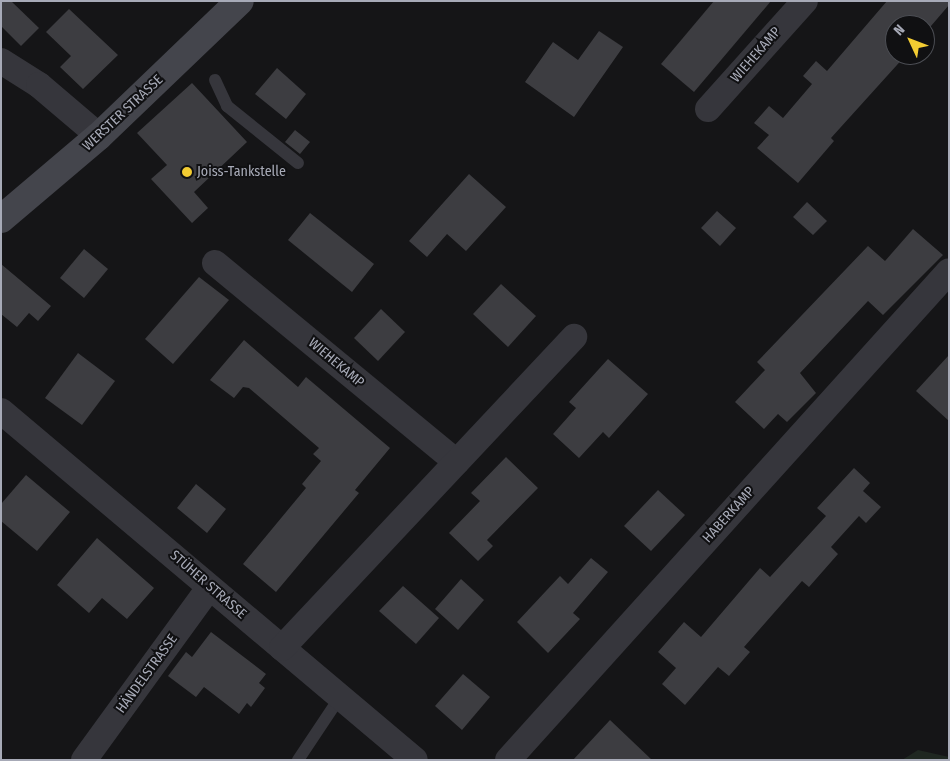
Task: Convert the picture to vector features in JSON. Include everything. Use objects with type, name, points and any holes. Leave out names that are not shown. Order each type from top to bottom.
[{"type":"main road","name":"WERSTER STRASSE","points":[[1,219],[99,136],[240,1]]},
{"type":"street","name":"WIEHEKAMP","points":[[708,109],[805,1]]},
{"type":"street","points":[[1,61],[39,85],[99,136]]},
{"type":"street","name":"WIEHEKAMP","points":[[215,263],[456,462]]},
{"type":"street","name":"HABERKAMP","points":[[508,760],[949,271]]},
{"type":"street","points":[[282,648],[574,336]]},
{"type":"street","name":"STÜHER STRASSE","points":[[1,411],[415,760]]},
{"type":"street","name":"HÄNDELSTRASSE","points":[[84,760],[209,588]]},
{"type":"lane","points":[[215,80],[227,106],[298,163]]},
{"type":"lane","points":[[298,760],[340,697]]},
{"type":"shaded area","points":[[918,750],[949,757],[949,760],[902,760]]},
{"type":"building","points":[[1,1],[11,1],[39,28],[21,46],[1,26]]},
{"type":"building","points":[[714,1],[771,1],[694,92],[661,64]]},
{"type":"building","points":[[887,1],[949,1],[949,5],[935,21],[935,15],[885,15],[885,65],[897,65],[831,138],[834,141],[798,183],[757,148],[769,135],[754,123],[769,106],[783,118],[812,84],[803,76],[816,61],[827,71]]},
{"type":"building","points":[[69,9],[118,55],[83,89],[60,67],[71,56],[46,32]]},
{"type":"building","points":[[599,31],[623,47],[574,117],[525,82],[553,42],[578,60]]},
{"type":"building","points":[[277,68],[306,94],[286,119],[255,94]]},
{"type":"building","points":[[192,83],[247,142],[194,192],[208,208],[192,223],[151,179],[167,165],[137,133]]},
{"type":"building","points":[[295,130],[310,142],[300,154],[285,142]]},
{"type":"building","points":[[469,174],[506,207],[466,251],[447,234],[427,257],[409,241]]},
{"type":"building","points":[[807,202],[827,221],[813,235],[793,217]]},
{"type":"building","points":[[717,211],[736,228],[720,246],[701,228]]},
{"type":"building","points":[[310,213],[374,264],[352,292],[288,240]]},
{"type":"building","points":[[913,229],[943,255],[883,315],[868,301],[800,373],[816,393],[787,422],[778,414],[764,429],[735,402],[765,370],[757,362],[868,246],[885,261]]},
{"type":"building","points":[[84,249],[108,269],[84,298],[60,278]]},
{"type":"building","points":[[1,264],[51,306],[38,321],[29,313],[17,327],[1,314]]},
{"type":"building","points":[[199,277],[229,300],[173,364],[145,339]]},
{"type":"building","points":[[501,284],[536,316],[508,347],[473,314]]},
{"type":"building","points":[[381,309],[405,332],[378,361],[354,338]]},
{"type":"building","points":[[244,340],[298,387],[306,377],[390,448],[355,490],[359,493],[276,592],[243,564],[306,488],[302,484],[321,461],[313,454],[319,448],[249,388],[243,387],[234,398],[210,380]]},
{"type":"building","points":[[78,353],[115,381],[82,425],[45,398]]},
{"type":"building","points":[[949,355],[949,421],[916,391]]},
{"type":"building","points":[[608,359],[648,394],[609,438],[603,432],[579,458],[553,434],[576,408],[569,402]]},
{"type":"building","points":[[506,457],[538,488],[487,540],[493,546],[478,561],[449,533],[480,501],[471,493]]},
{"type":"building","points":[[854,468],[870,483],[863,491],[881,507],[866,523],[859,516],[831,547],[838,554],[809,587],[802,581],[744,647],[750,652],[729,676],[718,667],[685,705],[662,684],[676,668],[658,652],[684,622],[701,637],[760,568],[770,577],[826,516],[817,508]]},
{"type":"building","points":[[26,475],[70,512],[37,551],[1,521],[1,504]]},
{"type":"building","points":[[196,484],[226,509],[207,533],[177,508]]},
{"type":"building","points":[[658,490],[685,515],[651,551],[624,526]]},
{"type":"building","points":[[97,538],[154,588],[127,619],[102,598],[89,613],[57,585]]},
{"type":"building","points":[[591,558],[608,572],[573,613],[580,619],[548,653],[517,622],[560,576],[568,584]]},
{"type":"building","points":[[461,579],[484,600],[458,630],[435,609]]},
{"type":"building","points":[[403,586],[439,618],[416,644],[379,611]]},
{"type":"building","points":[[211,632],[266,674],[259,683],[265,688],[251,707],[247,703],[239,714],[204,687],[196,697],[168,676],[186,652],[192,657]]},
{"type":"building","points":[[463,674],[490,697],[462,730],[435,706]]},
{"type":"building","points":[[610,720],[652,760],[573,760]]},
{"type":"place","name":"Joiss-Tankstelle","points":[[187,172]]}]
